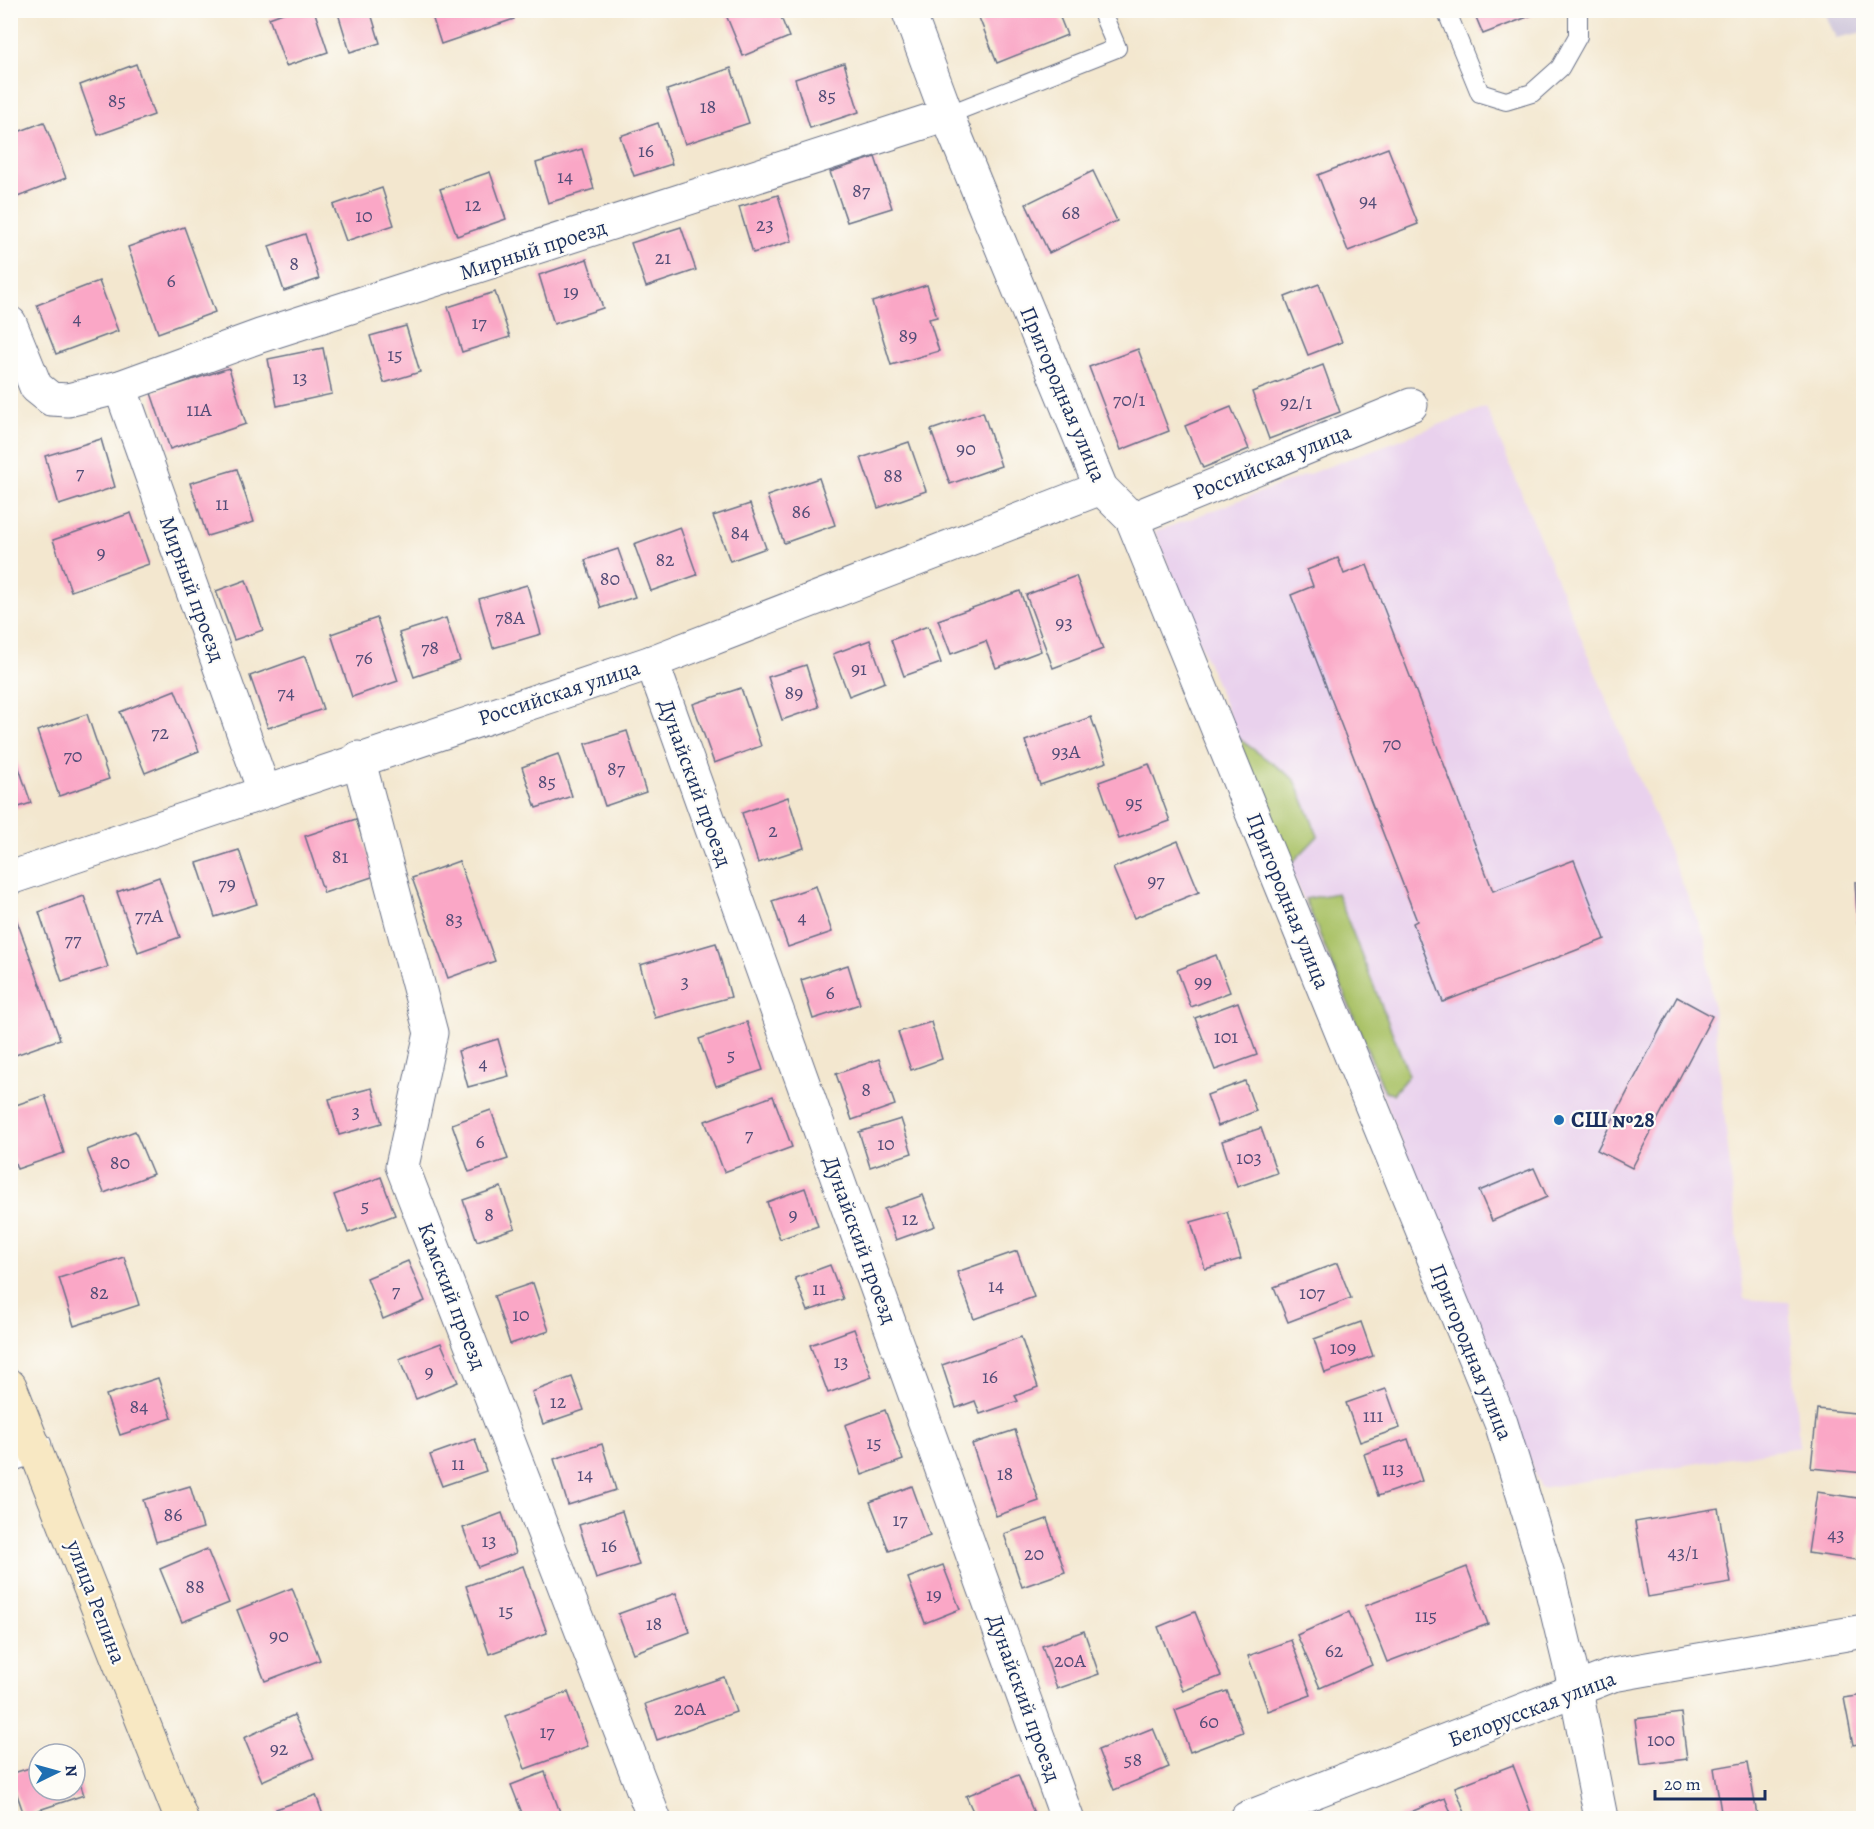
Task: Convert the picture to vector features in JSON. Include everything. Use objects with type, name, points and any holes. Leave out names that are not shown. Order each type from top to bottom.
[{"type":"street","name":"Пригородная улица","points":[[908,10],[947,115],[1101,488],[1132,519],[1501,1423],[1549,1579],[1576,1692],[1601,1818]]},
{"type":"street","name":"Мирный проезд","points":[[10,323],[36,387],[51,399],[68,400],[120,387],[260,336],[346,311],[947,115]]},
{"type":"street","name":"Мирный проезд","points":[[120,387],[264,791]]},
{"type":"street","name":"Российская улица","points":[[1132,519],[1412,405]]},
{"type":"street","name":"Российская улица","points":[[10,878],[358,758],[652,662],[1101,488]]},
{"type":"street","name":"Дунайский проезд","points":[[652,662],[1067,1818]]},
{"type":"street","name":"Камский проезд","points":[[358,758],[431,1033],[402,1166],[654,1818]]},
{"type":"street","name":"улица Репина","points":[[10,1386],[23,1451],[181,1818]]},
{"type":"street","name":"Белорусская улица","points":[[1247,1818],[1576,1692],[1613,1675],[1863,1631]]},
{"type":"lane","points":[[947,115],[1117,48],[1101,10]]},
{"type":"lane","points":[[1446,10],[1480,93],[1506,101],[1533,93],[1560,68],[1578,36],[1578,10]]},
{"type":"shaded area","points":[[1824,11],[1863,11],[1863,32],[1836,38]]},
{"type":"shaded area","name":"СШ №28","points":[[1486,407],[1706,941],[1744,1299],[1789,1302],[1799,1447],[1541,1488],[1155,532]]},
{"type":"green space","points":[[1234,735],[1295,780],[1318,836],[1291,864]]},
{"type":"green space","points":[[1337,893],[1409,1075],[1393,1094],[1385,1092],[1305,899]]},
{"type":"building","points":[[291,10],[314,10],[328,52],[286,66],[269,18]]},
{"type":"building","points":[[337,10],[370,10],[380,43],[350,52]]},
{"type":"building","points":[[430,10],[511,10],[514,19],[441,44]]},
{"type":"building","points":[[724,10],[778,10],[789,37],[743,56]]},
{"type":"building","points":[[976,10],[1057,10],[1067,35],[997,63]]},
{"type":"building","points":[[1473,10],[1543,10],[1543,11],[1483,34]]},
{"type":"building","points":[[844,63],[859,112],[810,128],[795,79]]},
{"type":"building","points":[[136,64],[154,115],[98,135],[80,85]]},
{"type":"building","points":[[731,68],[749,123],[685,144],[667,90]]},
{"type":"building","points":[[44,122],[66,178],[10,200],[10,135]]},
{"type":"building","points":[[658,123],[672,164],[634,176],[620,136]]},
{"type":"building","points":[[1388,148],[1418,224],[1348,251],[1318,175]]},
{"type":"building","points":[[582,149],[594,189],[548,203],[536,163]]},
{"type":"building","points":[[875,157],[892,208],[847,222],[830,172]]},
{"type":"building","points":[[1093,171],[1117,221],[1049,253],[1026,204]]},
{"type":"building","points":[[490,172],[506,219],[457,236],[440,189]]},
{"type":"building","points":[[382,188],[394,225],[346,241],[333,205]]},
{"type":"building","points":[[778,195],[792,241],[753,253],[739,207]]},
{"type":"building","points":[[184,227],[215,312],[158,333],[128,247]]},
{"type":"building","points":[[681,227],[696,270],[646,287],[631,243]]},
{"type":"building","points":[[305,234],[319,279],[284,291],[269,246]]},
{"type":"building","points":[[587,259],[603,308],[554,324],[539,275]]},
{"type":"building","points":[[99,281],[118,331],[56,354],[37,305]]},
{"type":"building","points":[[1319,284],[1342,342],[1308,355],[1285,297]]},
{"type":"building","points":[[927,285],[937,317],[929,319],[939,351],[891,365],[872,302]]},
{"type":"building","points":[[495,292],[510,337],[462,352],[448,307]]},
{"type":"building","points":[[406,326],[420,372],[384,383],[370,336]]},
{"type":"building","points":[[323,348],[332,394],[277,406],[268,359]]},
{"type":"building","points":[[1138,349],[1169,431],[1121,450],[1089,367]]},
{"type":"building","points":[[1323,365],[1340,412],[1269,439],[1252,392]]},
{"type":"building","points":[[229,368],[246,424],[170,449],[151,393]]},
{"type":"building","points":[[1231,407],[1249,449],[1203,468],[1185,426]]},
{"type":"building","points":[[983,412],[1001,466],[950,484],[931,430]]},
{"type":"building","points":[[101,439],[115,487],[59,505],[45,456]]},
{"type":"building","points":[[909,442],[926,491],[878,508],[861,458]]},
{"type":"building","points":[[237,469],[254,522],[207,536],[190,483]]},
{"type":"building","points":[[819,478],[835,525],[784,543],[767,496]]},
{"type":"building","points":[[750,504],[766,548],[730,561],[713,516]]},
{"type":"building","points":[[131,513],[149,564],[71,591],[53,540]]},
{"type":"building","points":[[680,527],[697,575],[651,591],[634,544]]},
{"type":"building","points":[[618,549],[635,597],[601,608],[585,560]]},
{"type":"building","points":[[1338,558],[1344,574],[1367,565],[1493,891],[1574,860],[1605,939],[1443,1002],[1413,923],[1417,921],[1291,595],[1313,586],[1307,570]]},
{"type":"building","points":[[1076,576],[1103,649],[1053,668],[1026,595]]},
{"type":"building","points":[[246,580],[263,630],[234,640],[216,591]]},
{"type":"building","points":[[527,585],[541,634],[493,648],[479,599]]},
{"type":"building","points":[[1020,591],[1041,651],[996,668],[986,641],[951,654],[938,620]]},
{"type":"building","points":[[377,618],[398,681],[352,697],[331,634]]},
{"type":"building","points":[[446,618],[460,661],[414,677],[399,633]]},
{"type":"building","points":[[928,626],[941,663],[904,676],[891,640]]},
{"type":"building","points":[[870,640],[885,682],[849,696],[833,654]]},
{"type":"building","points":[[305,656],[323,709],[268,728],[250,676]]},
{"type":"building","points":[[806,665],[819,707],[782,720],[768,677]]},
{"type":"building","points":[[741,688],[761,746],[714,763],[693,704]]},
{"type":"building","points":[[175,690],[199,751],[145,773],[120,712]]},
{"type":"building","points":[[87,714],[109,779],[59,796],[37,731]]},
{"type":"building","points":[[1091,717],[1107,762],[1040,785],[1025,741]]},
{"type":"building","points":[[627,731],[646,792],[605,806],[585,744]]},
{"type":"building","points":[[558,754],[572,796],[536,808],[522,767]]},
{"type":"building","points":[[17,762],[31,803],[10,810],[10,765]]},
{"type":"building","points":[[1149,764],[1170,821],[1119,839],[1099,782]]},
{"type":"building","points":[[788,797],[804,848],[758,863],[742,813]]},
{"type":"building","points":[[356,819],[375,876],[324,893],[305,836]]},
{"type":"building","points":[[1178,841],[1199,892],[1134,918],[1113,868]]},
{"type":"building","points":[[239,850],[257,904],[215,917],[197,863]]},
{"type":"building","points":[[459,861],[495,961],[448,978],[412,878]]},
{"type":"building","points":[[159,877],[180,937],[138,952],[117,892]]},
{"type":"building","points":[[1855,882],[1864,882],[1864,962],[1860,962]]},
{"type":"building","points":[[816,886],[832,932],[788,947],[772,901]]},
{"type":"building","points":[[84,896],[108,967],[62,982],[39,912]]},
{"type":"building","points":[[17,921],[60,1039],[10,1057],[10,924]]},
{"type":"building","points":[[716,943],[731,997],[655,1018],[640,965]]},
{"type":"building","points":[[1216,955],[1230,992],[1191,1007],[1177,970]]},
{"type":"building","points":[[848,965],[860,1004],[813,1019],[801,980]]},
{"type":"building","points":[[1677,997],[1712,1016],[1632,1168],[1597,1150]]},
{"type":"building","points":[[1238,1002],[1257,1055],[1215,1070],[1195,1018]]},
{"type":"building","points":[[747,1022],[763,1070],[716,1086],[699,1039]]},
{"type":"building","points":[[931,1022],[942,1059],[911,1070],[898,1032]]},
{"type":"building","points":[[498,1039],[509,1076],[468,1087],[458,1051]]},
{"type":"building","points":[[879,1059],[895,1105],[852,1120],[836,1074]]},
{"type":"building","points":[[1245,1081],[1256,1111],[1218,1126],[1207,1095]]},
{"type":"building","points":[[372,1088],[382,1123],[339,1135],[329,1099]]},
{"type":"building","points":[[45,1095],[64,1153],[17,1169],[10,1148],[10,1107]]},
{"type":"building","points":[[773,1096],[792,1147],[724,1172],[705,1121]]},
{"type":"building","points":[[491,1110],[508,1159],[469,1172],[452,1124]]},
{"type":"building","points":[[901,1119],[912,1153],[870,1167],[859,1132]]},
{"type":"building","points":[[1261,1128],[1277,1173],[1237,1187],[1222,1141]]},
{"type":"building","points":[[135,1131],[153,1174],[104,1193],[87,1150]]},
{"type":"building","points":[[1534,1168],[1547,1197],[1492,1221],[1479,1191]]},
{"type":"building","points":[[381,1177],[395,1215],[348,1233],[334,1195]]},
{"type":"building","points":[[501,1187],[515,1228],[477,1241],[463,1200]]},
{"type":"building","points":[[805,1188],[818,1226],[780,1239],[767,1202]]},
{"type":"building","points":[[923,1195],[935,1226],[896,1240],[884,1209]]},
{"type":"building","points":[[1227,1212],[1241,1259],[1205,1269],[1191,1222]]},
{"type":"building","points":[[1017,1251],[1034,1297],[974,1319],[957,1272]]},
{"type":"building","points":[[124,1257],[139,1305],[74,1326],[59,1278]]},
{"type":"building","points":[[408,1261],[425,1301],[383,1319],[367,1278]]},
{"type":"building","points":[[1337,1263],[1351,1298],[1288,1322],[1274,1287]]},
{"type":"building","points":[[830,1265],[843,1299],[808,1311],[795,1278]]},
{"type":"building","points":[[533,1283],[549,1331],[510,1344],[494,1296]]},
{"type":"building","points":[[1361,1322],[1373,1356],[1325,1373],[1314,1339]]},
{"type":"building","points":[[854,1329],[872,1377],[828,1393],[810,1345]]},
{"type":"building","points":[[1021,1337],[1038,1387],[1015,1396],[1018,1401],[980,1414],[975,1401],[956,1408],[942,1365]]},
{"type":"building","points":[[441,1343],[458,1382],[416,1399],[399,1359]]},
{"type":"building","points":[[572,1377],[584,1410],[543,1424],[532,1392]]},
{"type":"building","points":[[158,1378],[172,1418],[120,1435],[106,1395]]},
{"type":"building","points":[[1386,1389],[1400,1428],[1360,1442],[1346,1403]]},
{"type":"building","points":[[1817,1409],[1864,1414],[1864,1473],[1811,1468]]},
{"type":"building","points":[[885,1410],[903,1460],[862,1475],[845,1425]]},
{"type":"building","points":[[1015,1430],[1039,1501],[996,1516],[972,1444]]},
{"type":"building","points":[[475,1439],[486,1471],[442,1486],[430,1455]]},
{"type":"building","points":[[1408,1439],[1422,1481],[1378,1496],[1364,1454]]},
{"type":"building","points":[[602,1444],[616,1490],[568,1505],[554,1459]]},
{"type":"building","points":[[190,1486],[203,1528],[156,1542],[143,1500]]},
{"type":"building","points":[[912,1486],[930,1536],[889,1551],[870,1502]]},
{"type":"building","points":[[1817,1492],[1864,1499],[1857,1560],[1808,1553]]},
{"type":"building","points":[[1718,1508],[1731,1583],[1648,1597],[1635,1522]]},
{"type":"building","points":[[622,1511],[639,1565],[596,1579],[579,1525]]},
{"type":"building","points":[[502,1513],[516,1553],[478,1567],[463,1528]]},
{"type":"building","points":[[1047,1519],[1065,1572],[1022,1587],[1004,1534]]},
{"type":"building","points":[[207,1549],[229,1603],[182,1622],[160,1569]]},
{"type":"building","points":[[943,1565],[960,1609],[925,1623],[908,1578]]},
{"type":"building","points":[[523,1566],[547,1633],[489,1654],[466,1586]]},
{"type":"building","points":[[1467,1567],[1488,1624],[1387,1662],[1365,1606]]},
{"type":"building","points":[[292,1588],[320,1660],[265,1681],[237,1610]]},
{"type":"building","points":[[676,1593],[690,1632],[633,1653],[618,1614]]},
{"type":"building","points":[[1195,1612],[1221,1676],[1183,1691],[1158,1627]]},
{"type":"building","points":[[1349,1612],[1372,1665],[1320,1688],[1297,1635]]},
{"type":"building","points":[[1084,1631],[1099,1674],[1057,1689],[1042,1646]]},
{"type":"building","points":[[1291,1640],[1311,1695],[1268,1711],[1248,1656]]},
{"type":"building","points":[[724,1677],[736,1712],[657,1740],[645,1704]]},
{"type":"building","points":[[1227,1691],[1243,1732],[1190,1752],[1175,1710]]},
{"type":"building","points":[[568,1692],[588,1746],[525,1769],[505,1716]]},
{"type":"building","points":[[1864,1695],[1864,1743],[1853,1745],[1844,1698]]},
{"type":"building","points":[[1681,1713],[1687,1759],[1641,1765],[1635,1719]]},
{"type":"building","points":[[294,1715],[314,1758],[262,1781],[244,1738]]},
{"type":"building","points":[[1153,1728],[1169,1767],[1114,1790],[1098,1750]]},
{"type":"building","points":[[1748,1762],[1757,1815],[1722,1818],[1714,1768]]},
{"type":"building","points":[[1513,1765],[1533,1818],[1467,1818],[1455,1787]]},
{"type":"building","points":[[27,1769],[27,1802],[63,1802],[24,1815],[10,1774]]},
{"type":"building","points":[[545,1772],[560,1812],[544,1818],[524,1818],[511,1785]]},
{"type":"building","points":[[1018,1775],[1036,1818],[976,1818],[966,1796]]},
{"type":"building","points":[[316,1795],[324,1818],[280,1818],[276,1809]]},
{"type":"building","points":[[1445,1798],[1453,1818],[1396,1818]]},
{"type":"place","name":"СШ №28","points":[[1559,1120]]}]
